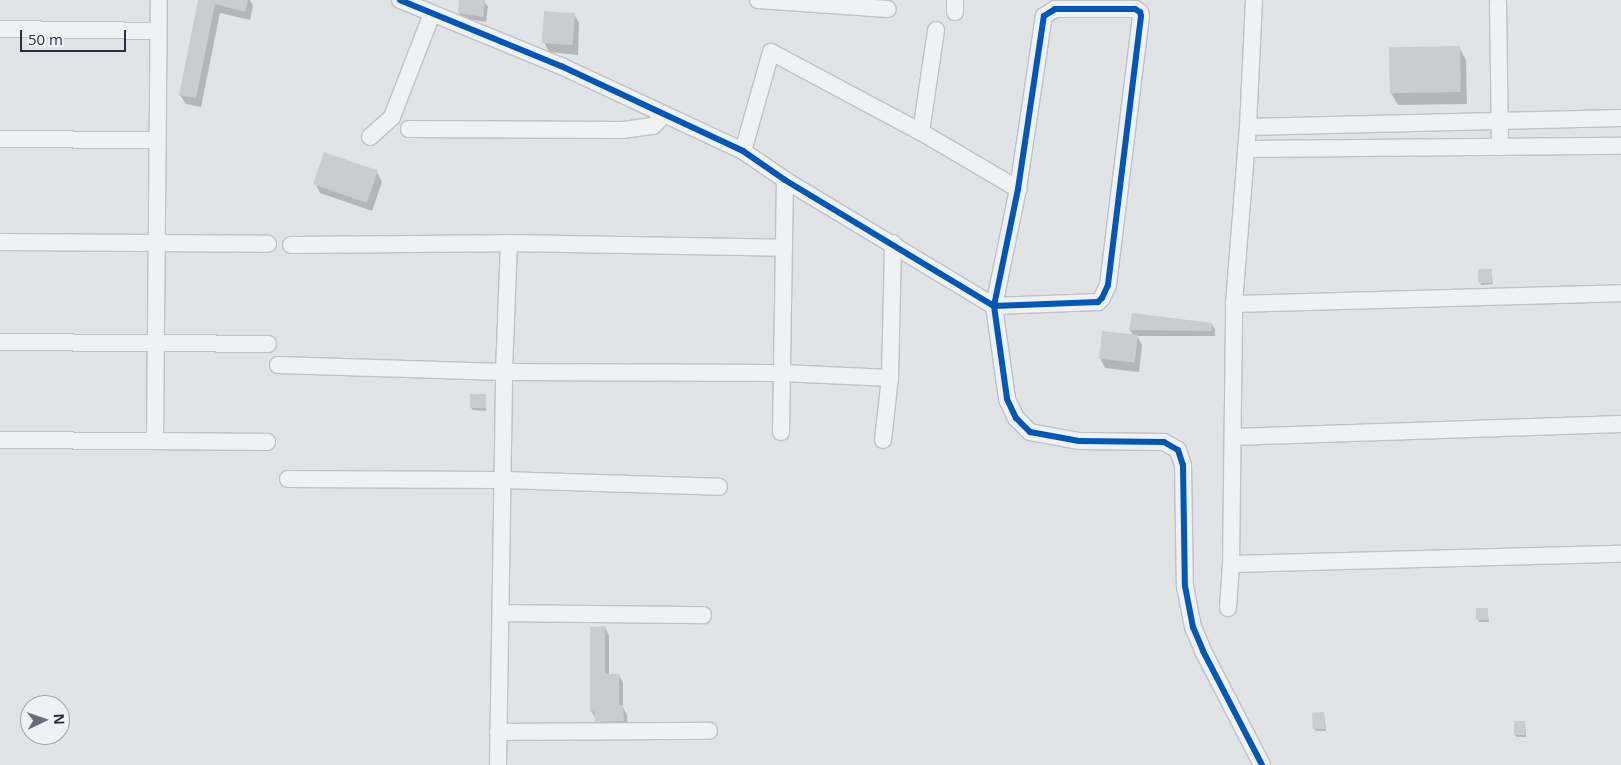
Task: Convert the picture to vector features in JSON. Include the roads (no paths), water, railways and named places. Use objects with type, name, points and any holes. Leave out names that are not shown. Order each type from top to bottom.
[{"type":"street","points":[[155,441],[156,140],[159,0]]},
{"type":"street","points":[[400,0],[561,66],[743,151],[785,180],[893,243],[994,306],[1086,304],[1098,302],[1102,298],[1108,285],[1142,23],[1140,12],[1135,10],[1055,9],[1044,16],[1018,189],[994,306],[1007,399],[1016,418],[1030,432],[1079,441],[1164,442],[1178,450],[1183,465],[1185,586],[1193,627],[1203,651],[1262,765]]},
{"type":"street","points":[[758,0],[888,9]]},
{"type":"street","points":[[1228,608],[1231,564],[1234,304],[1248,127],[1254,0]]},
{"type":"street","points":[[1498,3],[1500,147]]},
{"type":"street","points":[[370,137],[392,117],[432,14]]},
{"type":"street","points":[[0,29],[158,31]]},
{"type":"street","points":[[921,132],[936,30]]},
{"type":"street","points":[[743,151],[771,52],[921,132],[1018,189]]},
{"type":"street","points":[[409,129],[623,130],[653,126],[664,115]]},
{"type":"street","points":[[1248,127],[1621,118]]},
{"type":"street","points":[[0,139],[156,140]]},
{"type":"street","points":[[1246,149],[1621,146]]},
{"type":"street","points":[[781,432],[785,180]]},
{"type":"street","points":[[0,242],[268,244]]},
{"type":"street","points":[[291,245],[509,243],[784,248]]},
{"type":"street","points":[[498,765],[502,612],[504,372],[509,243]]},
{"type":"street","points":[[883,440],[890,378],[893,243]]},
{"type":"street","points":[[1234,304],[1621,293]]},
{"type":"street","points":[[0,342],[268,344]]},
{"type":"street","points":[[278,364],[504,372],[782,372],[890,378]]},
{"type":"street","points":[[1233,437],[1621,424]]},
{"type":"street","points":[[0,440],[267,442]]},
{"type":"street","points":[[288,479],[502,480],[719,487]]},
{"type":"street","points":[[1231,564],[1621,554]]},
{"type":"street","points":[[502,612],[703,615]]},
{"type":"street","points":[[498,732],[710,732]]}]
